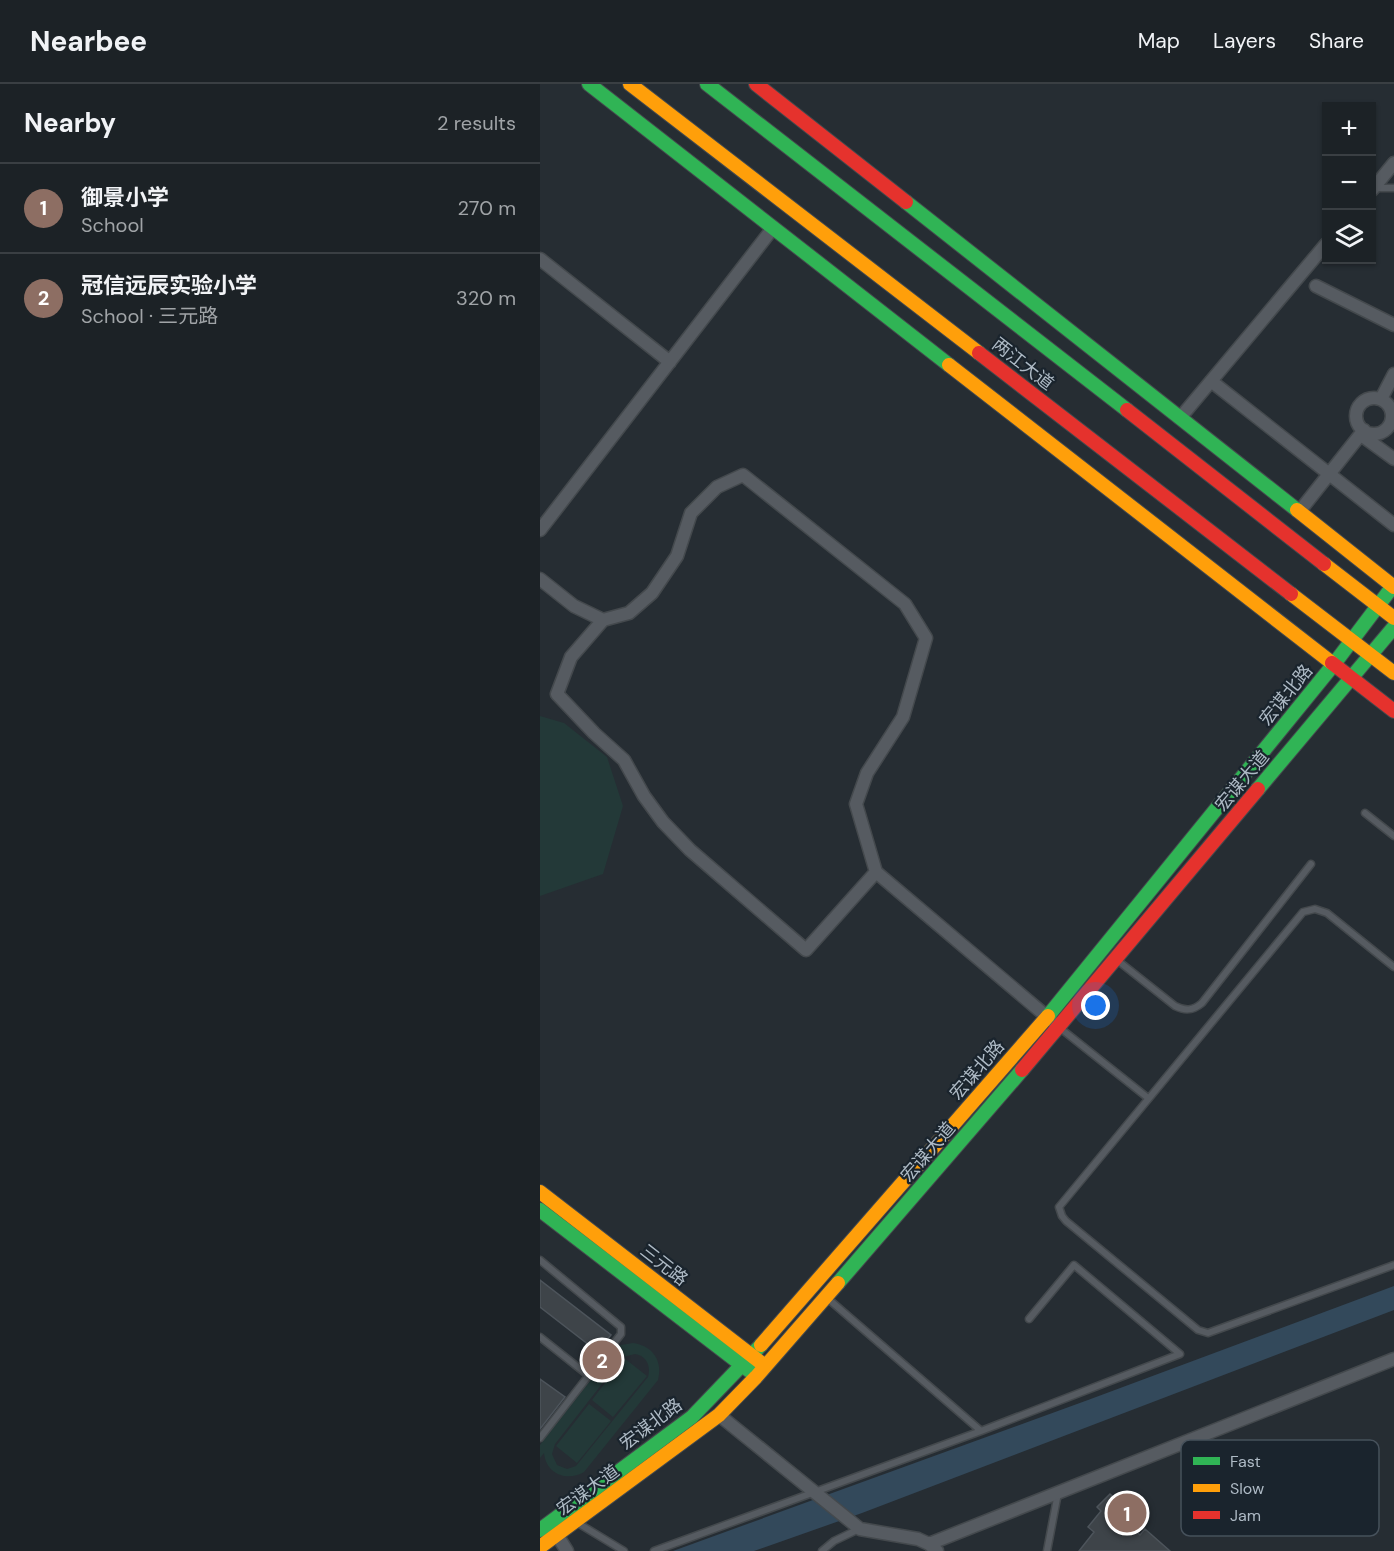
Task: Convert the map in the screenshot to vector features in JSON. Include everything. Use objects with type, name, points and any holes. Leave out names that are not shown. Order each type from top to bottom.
[{"type":"main road","points":[[589,84],[1394,711]]},
{"type":"main road","name":"两江大道","points":[[630,84],[1394,673]]},
{"type":"main road","name":"两江大道","points":[[707,84],[1394,618]]},
{"type":"main road","points":[[756,84],[1394,587]]},
{"type":"main road","name":"宏谋北路","points":[[540,1530],[692,1417],[747,1361],[1047,1017],[1394,587]]},
{"type":"main road","name":"宏谋大道","points":[[540,1547],[562,1544],[576,1522],[719,1415],[761,1371],[1059,1028],[1394,627]]},
{"type":"main road","name":"三元路","points":[[540,1192],[747,1361]]},
{"type":"main road","name":"三元路","points":[[540,1209],[761,1371]]},
{"type":"street","points":[[1376,184],[1394,163]]},
{"type":"street","points":[[540,530],[773,228]]},
{"type":"street","points":[[1180,418],[1322,248]]},
{"type":"street","points":[[540,259],[670,362]]},
{"type":"street","points":[[1316,286],[1394,325]]},
{"type":"street","points":[[1381,399],[1394,374]]},
{"type":"street","points":[[1211,381],[1394,525]]},
{"type":"street","points":[[1363,433],[1382,432],[1387,429],[1393,419],[1390,407],[1381,399],[1369,399],[1359,407],[1357,418],[1363,433],[1394,459]]},
{"type":"street","points":[[1299,512],[1363,433]]},
{"type":"street","points":[[876,872],[806,950],[690,850],[663,822],[644,796],[624,760],[594,733],[557,694],[571,657],[603,620],[629,613],[652,593],[677,556],[691,513],[717,487],[742,475],[905,604],[926,638],[903,717],[867,773],[856,804],[876,872],[1059,1028]]},
{"type":"street","points":[[540,579],[574,606],[603,620]]},
{"type":"street","points":[[1191,1440],[1394,1359]]},
{"type":"street","points":[[719,1415],[860,1529],[918,1539],[933,1548],[1058,1493],[1181,1444]]},
{"type":"lane","points":[[1376,189],[1394,188]]},
{"type":"lane","points":[[1365,813],[1394,836]]},
{"type":"lane","points":[[1117,959],[1175,1006],[1186,1010],[1194,1009],[1202,1003],[1311,864]]},
{"type":"lane","points":[[1394,967],[1327,913],[1315,909],[1306,910],[1060,1203],[1059,1212],[1066,1221],[1198,1330],[1208,1333],[1394,1265]]},
{"type":"lane","points":[[1059,1028],[1148,1098]]},
{"type":"lane","points":[[540,1260],[621,1327],[621,1334],[540,1438]]},
{"type":"lane","points":[[654,1551],[981,1431],[1180,1354],[1074,1264],[1029,1320]]},
{"type":"lane","points":[[826,1297],[981,1431]]},
{"type":"lane","points":[[540,1337],[589,1376]]},
{"type":"lane","points":[[1047,1551],[1058,1493]]},
{"type":"lane","points":[[576,1522],[624,1551]]},
{"type":"lane","points":[[822,1551],[834,1541],[860,1529]]},
{"type":"green space","points":[[540,716],[564,723],[607,757],[623,806],[603,874],[540,896]]},
{"type":"green space","points":[[633,1343],[651,1351],[658,1361],[658,1380],[584,1472],[571,1476],[558,1474],[549,1466],[544,1453],[540,1458],[540,1445],[612,1353],[621,1345]],"holes":[[[635,1354],[643,1357],[647,1362],[648,1377],[576,1466],[567,1469],[557,1465],[552,1454],[555,1444],[623,1357]]]},
{"type":"green space","points":[[624,1358],[647,1376],[613,1417],[592,1400]]},
{"type":"green space","points":[[589,1404],[611,1421],[577,1463],[556,1446]]},
{"type":"water","points":[[1394,1286],[1394,1310],[862,1513],[754,1551],[673,1551],[1088,1400]]},
{"type":"building","points":[[540,1280],[611,1335],[598,1352],[540,1307]]},
{"type":"building","points":[[540,1379],[565,1397],[540,1429]]},
{"type":"building","points":[[1110,1494],[1129,1510],[1122,1519],[1124,1521],[1140,1535],[1145,1529],[1170,1551],[1079,1551],[1094,1532],[1088,1527],[1101,1511],[1097,1507]]},
{"type":"traffic: fast","points":[[589,84],[949,365]]},
{"type":"traffic: fast","points":[[707,84],[1127,410]]},
{"type":"traffic: fast","points":[[906,202],[1297,510]]},
{"type":"traffic: fast","points":[[1048,1016],[1334,664],[1393,586]]},
{"type":"traffic: fast","points":[[1258,789],[1394,627]]},
{"type":"traffic: fast","points":[[838,1283],[1022,1070]]},
{"type":"traffic: fast","points":[[540,1210],[751,1372]]},
{"type":"traffic: fast","points":[[540,1530],[692,1417],[761,1345]]},
{"type":"traffic: slow","points":[[630,84],[979,353]]},
{"type":"traffic: slow","points":[[949,365],[1332,663]]},
{"type":"traffic: slow","points":[[1297,510],[1394,587]]},
{"type":"traffic: slow","points":[[1324,564],[1394,618]]},
{"type":"traffic: slow","points":[[1291,594],[1394,673]]},
{"type":"traffic: slow","points":[[761,1345],[1048,1016]]},
{"type":"traffic: slow","points":[[540,1192],[760,1362]]},
{"type":"traffic: slow","points":[[540,1547],[719,1415],[756,1377],[838,1283]]},
{"type":"traffic: jam","points":[[756,84],[906,202]]},
{"type":"traffic: jam","points":[[979,353],[1291,594]]},
{"type":"traffic: jam","points":[[1127,410],[1324,564]]},
{"type":"traffic: jam","points":[[1332,663],[1394,711]]},
{"type":"traffic: jam","points":[[1022,1070],[1258,789]]},
{"type":"place","name":"冠信远辰实验小学","points":[[602,1360]]},
{"type":"place","name":"御景小学","points":[[1127,1513]]}]
